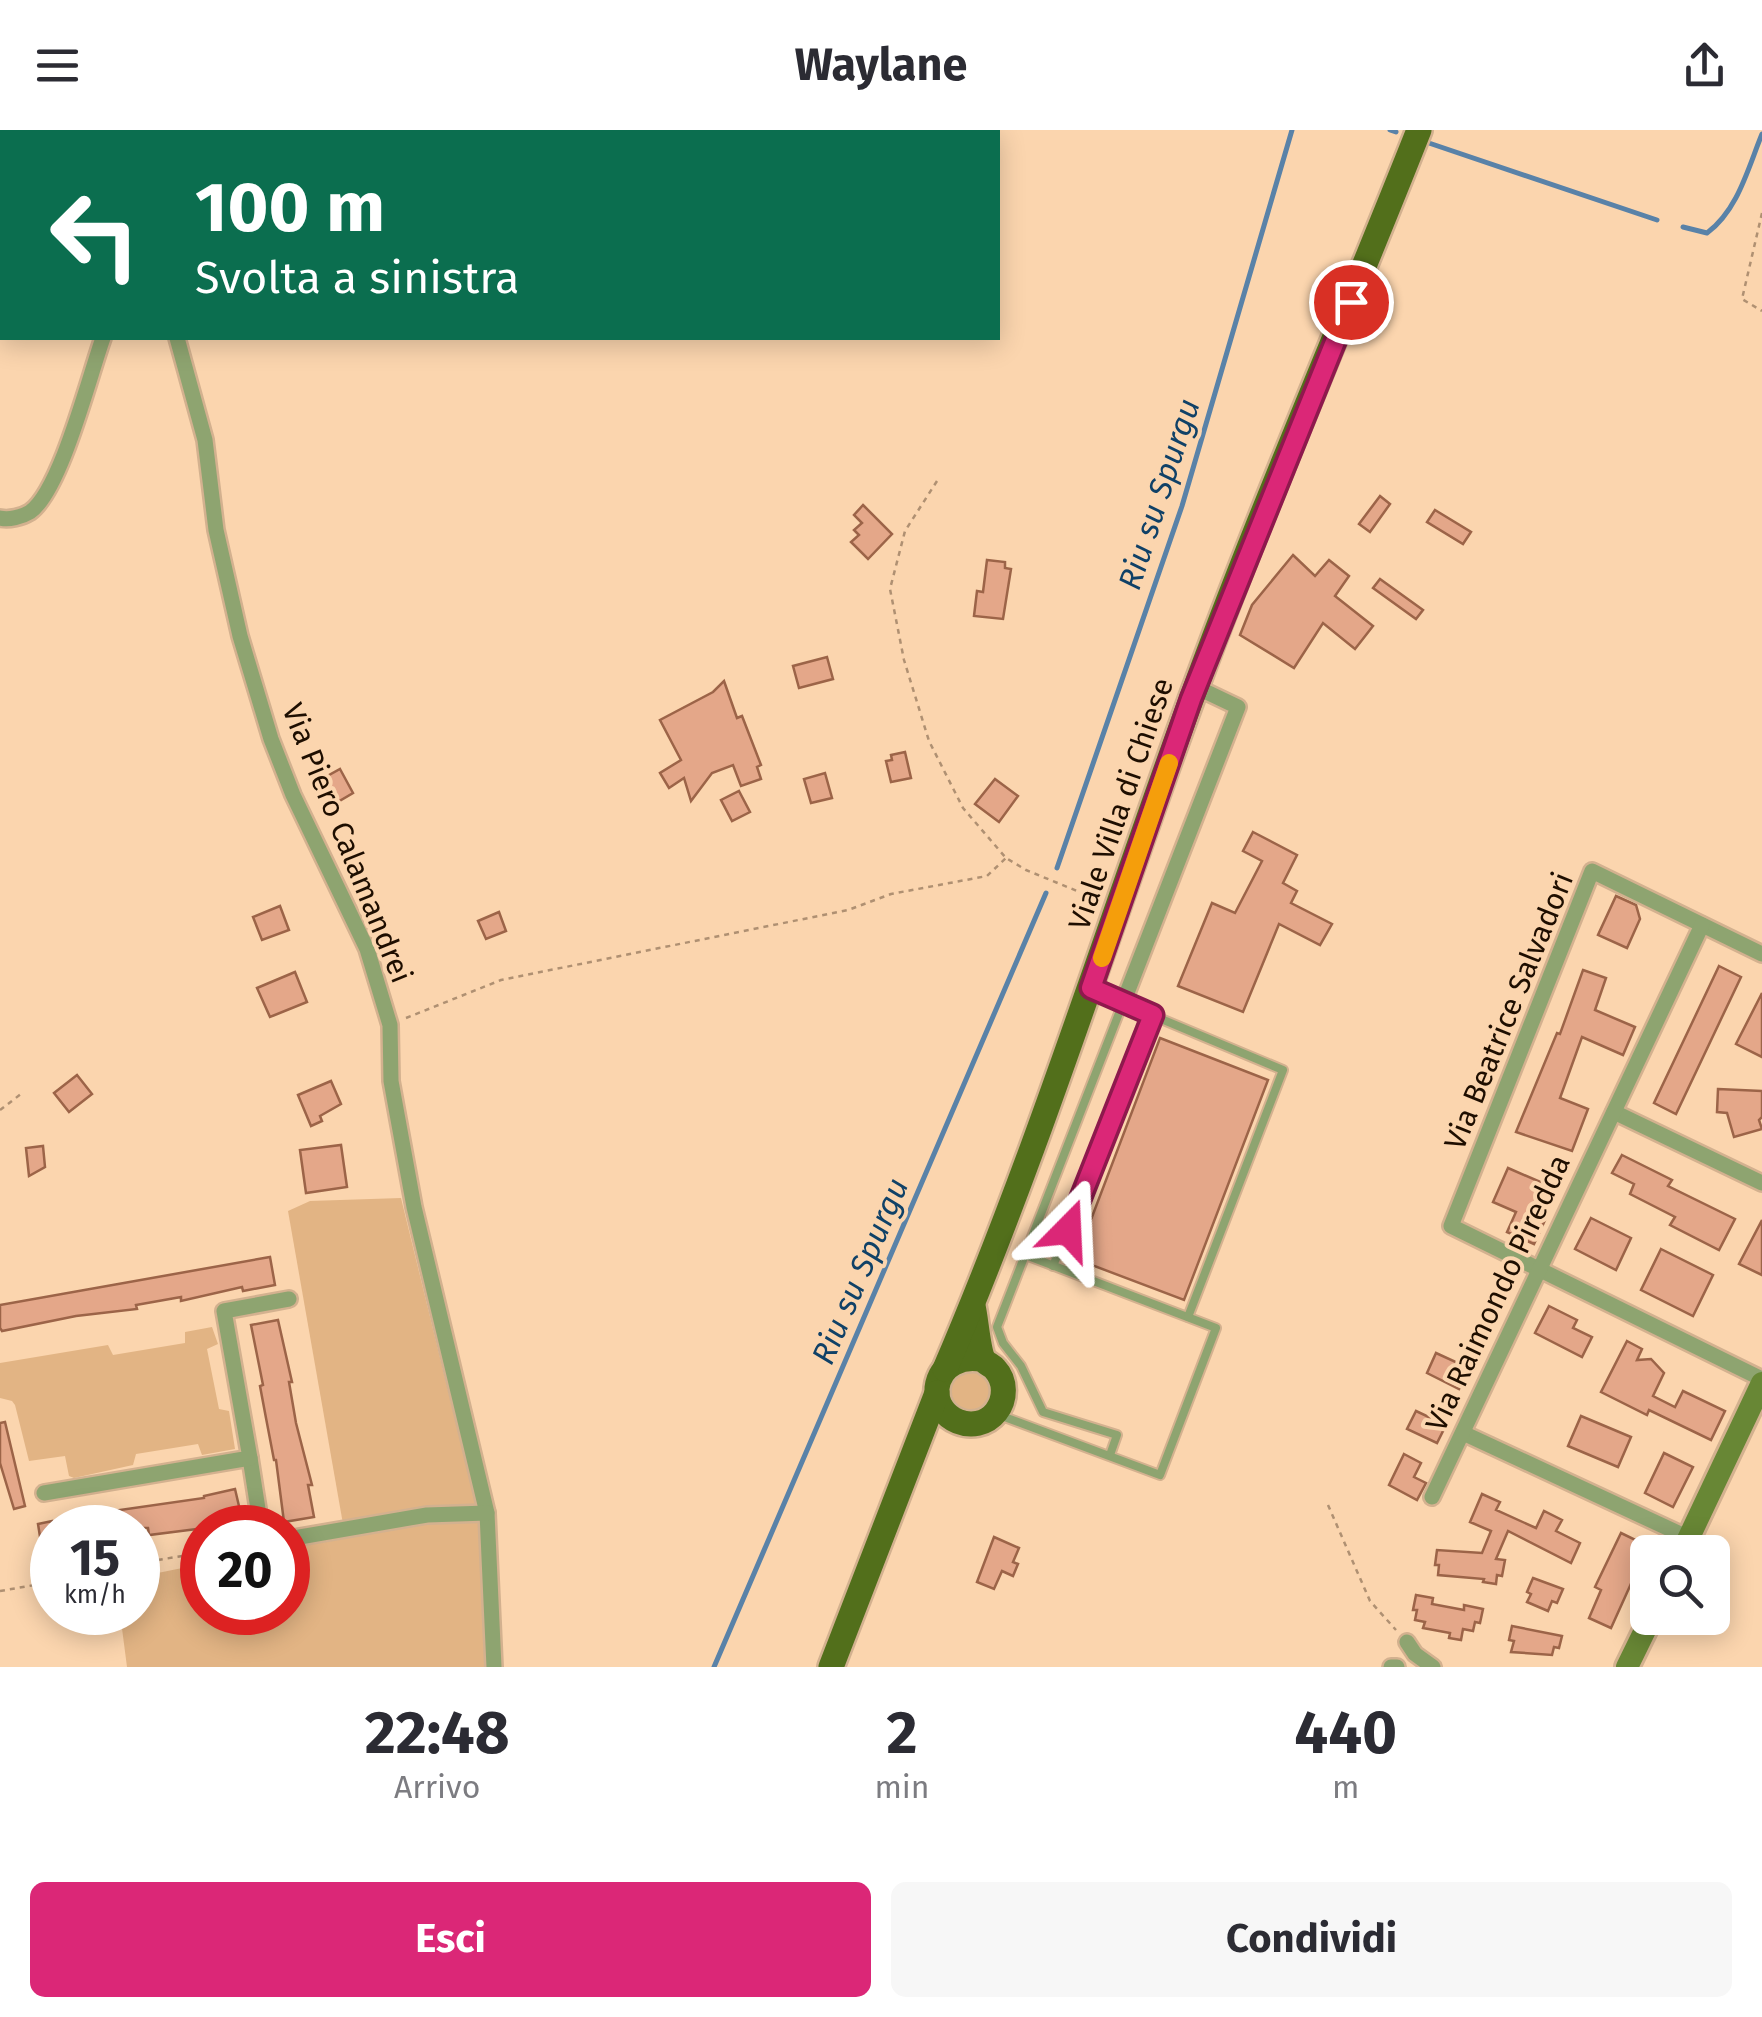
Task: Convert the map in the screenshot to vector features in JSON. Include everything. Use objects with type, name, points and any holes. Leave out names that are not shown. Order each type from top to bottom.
[{"type":"main road","points":[[1407,161],[1410,130]]},
{"type":"main road","name":"Viale Villa di Chiese","points":[[832,1667],[1091,988],[1196,687],[1419,130]]},
{"type":"main road","points":[[973,1305],[984,1360]]},
{"type":"main road","points":[[963,1358],[984,1360],[1003,1384],[1004,1395],[995,1414],[976,1424],[954,1420],[940,1404],[941,1381],[963,1358]]},
{"type":"main road","points":[[920,1441],[954,1420]]},
{"type":"street","points":[[0,518],[7,520],[30,512],[53,484],[102,340]]},
{"type":"street","name":"Via Piero Calamandrei","points":[[178,340],[204,440],[216,530],[240,636],[270,740],[367,949],[390,1024],[391,1081],[414,1207],[486,1513],[494,1667]]},
{"type":"street","points":[[1091,988],[1123,1003],[1238,706],[1196,687]]},
{"type":"street","name":"Via Beatrice Salvadori","points":[[1540,1267],[1451,1226],[1592,871],[1762,954]]},
{"type":"street","name":"Via Raimondo Piredda","points":[[1432,1497],[1702,925]]},
{"type":"street","points":[[1614,1112],[1762,1183]]},
{"type":"street","points":[[1540,1267],[1762,1381],[1690,1535]]},
{"type":"street","points":[[257,1505],[224,1311],[289,1299]]},
{"type":"street","points":[[1462,1433],[1665,1535]]},
{"type":"street","points":[[44,1493],[250,1458]]},
{"type":"street","points":[[310,1535],[427,1515],[486,1513]]},
{"type":"street","points":[[1627,1667],[1642,1635]]},
{"type":"street","points":[[1407,1642],[1414,1654],[1433,1667]]},
{"type":"lane","points":[[1110,1454],[1117,1435],[1043,1412],[997,1327],[1123,1003],[1282,1070],[1188,1317]]},
{"type":"lane","points":[[1054,1266],[1153,1015]]},
{"type":"lane","points":[[995,1414],[1160,1475],[1216,1328],[1023,1254]]},
{"type":"lane","points":[[1068,1440],[1076,1422]]},
{"type":"path","points":[[1762,213],[1742,299],[1762,311]]},
{"type":"path","points":[[938,481],[904,531],[890,589],[904,660],[929,740],[964,808],[1006,858],[1119,908]]},
{"type":"path","points":[[390,1024],[501,980],[848,910],[891,894],[987,876],[1006,858]]},
{"type":"path","points":[[0,1110],[21,1094]]},
{"type":"path","points":[[1328,1505],[1370,1601],[1407,1642]]},
{"type":"path","points":[[0,1590],[30,1585]]},
{"type":"shaded area","points":[[401,1198],[476,1505],[343,1524],[288,1211],[310,1201]]},
{"type":"shaded area","points":[[212,1327],[218,1344],[207,1349],[219,1409],[229,1411],[235,1449],[202,1455],[198,1444],[136,1454],[133,1465],[74,1478],[69,1476],[65,1456],[29,1461],[15,1405],[0,1398],[0,1363],[108,1345],[113,1355],[185,1343],[185,1332]]},
{"type":"shaded area","points":[[970,1370],[985,1376],[991,1391],[985,1406],[970,1412],[955,1406],[949,1391],[955,1376]]},
{"type":"shaded area","points":[[474,1520],[480,1524],[487,1667],[127,1667],[123,1635],[160,1635],[160,1573],[180,1568],[180,1635],[310,1635],[310,1544],[415,1523]]},
{"type":"building","points":[[1380,496],[1390,504],[1370,532],[1359,524]]},
{"type":"building","points":[[863,505],[892,534],[868,559],[851,542],[859,535],[854,530],[862,523],[854,515]]},
{"type":"building","points":[[1435,510],[1471,532],[1463,544],[1427,522]]},
{"type":"building","points":[[1293,555],[1315,576],[1329,560],[1349,576],[1335,596],[1373,626],[1355,649],[1323,623],[1294,668],[1240,635],[1252,605]]},
{"type":"building","points":[[987,560],[1005,562],[1005,568],[1011,569],[1003,619],[974,616],[977,591],[983,592]]},
{"type":"building","points":[[1380,579],[1423,610],[1416,619],[1373,588]]},
{"type":"building","points":[[827,657],[833,679],[799,688],[793,666]]},
{"type":"building","points":[[724,681],[737,718],[742,716],[761,765],[757,767],[761,779],[741,786],[733,765],[712,773],[691,801],[684,778],[669,788],[660,773],[681,760],[660,720],[713,692]]},
{"type":"building","points":[[905,752],[911,778],[891,782],[886,761],[892,760],[891,755]]},
{"type":"building","points":[[340,769],[353,793],[336,803],[322,779]]},
{"type":"building","points":[[825,773],[832,798],[811,803],[804,779]]},
{"type":"building","points":[[995,779],[1018,796],[999,822],[975,804]]},
{"type":"building","points":[[739,791],[750,812],[732,821],[721,800]]},
{"type":"building","points":[[1253,832],[1297,855],[1283,883],[1297,891],[1291,903],[1332,924],[1320,945],[1279,924],[1243,1012],[1178,986],[1212,903],[1235,913],[1262,861],[1243,851]]},
{"type":"building","points":[[1616,896],[1636,905],[1640,919],[1627,948],[1598,935]]},
{"type":"building","points":[[280,906],[289,930],[262,940],[253,917]]},
{"type":"building","points":[[499,912],[506,931],[486,939],[478,921]]},
{"type":"building","points":[[1719,966],[1741,977],[1676,1114],[1654,1103]]},
{"type":"building","points":[[1583,970],[1606,978],[1595,1010],[1635,1027],[1623,1055],[1582,1037],[1560,1098],[1588,1109],[1572,1151],[1516,1132],[1557,1033],[1560,1034]]},
{"type":"building","points":[[295,972],[307,1002],[270,1017],[257,988]]},
{"type":"building","points":[[1762,993],[1762,1057],[1736,1044]]},
{"type":"building","points":[[1160,1038],[1268,1080],[1184,1300],[1076,1259]]},
{"type":"building","points":[[77,1075],[92,1094],[69,1112],[54,1093]]},
{"type":"building","points":[[331,1081],[341,1104],[311,1126],[298,1095]]},
{"type":"building","points":[[1718,1089],[1762,1091],[1762,1129],[1734,1137],[1727,1113],[1717,1112]]},
{"type":"building","points":[[341,1145],[347,1187],[306,1193],[300,1150]]},
{"type":"building","points":[[43,1146],[45,1167],[29,1176],[26,1148]]},
{"type":"building","points":[[1622,1155],[1672,1180],[1668,1186],[1735,1219],[1719,1250],[1670,1225],[1675,1217],[1630,1194],[1634,1184],[1612,1173]]},
{"type":"building","points":[[1508,1168],[1545,1184],[1532,1214],[1545,1220],[1534,1244],[1507,1232],[1516,1212],[1493,1202]]},
{"type":"building","points":[[1591,1218],[1631,1238],[1616,1270],[1575,1249]]},
{"type":"building","points":[[1762,1220],[1762,1275],[1739,1264]]},
{"type":"building","points":[[1661,1249],[1713,1275],[1693,1316],[1641,1290]]},
{"type":"building","points":[[270,1257],[275,1285],[243,1291],[242,1287],[181,1301],[181,1297],[136,1305],[137,1309],[2,1331],[0,1328],[0,1305]]},
{"type":"building","points":[[1549,1306],[1577,1320],[1573,1328],[1592,1337],[1582,1357],[1535,1333]]},
{"type":"building","points":[[278,1320],[292,1382],[296,1423],[312,1485],[308,1485],[314,1517],[310,1518],[310,1505],[282,1505],[251,1325]]},
{"type":"building","points":[[1627,1341],[1642,1349],[1637,1360],[1651,1359],[1664,1373],[1653,1396],[1675,1407],[1683,1391],[1725,1411],[1711,1440],[1601,1392]]},
{"type":"building","points":[[1436,1353],[1469,1368],[1459,1389],[1427,1373]]},
{"type":"building","points":[[1416,1411],[1446,1425],[1437,1443],[1407,1429]]},
{"type":"building","points":[[1581,1416],[1631,1437],[1618,1467],[1568,1446]]},
{"type":"building","points":[[5,1422],[25,1506],[14,1509],[0,1463],[0,1423]]},
{"type":"building","points":[[1664,1453],[1693,1467],[1673,1507],[1645,1493]]},
{"type":"building","points":[[1404,1454],[1421,1463],[1414,1477],[1426,1483],[1417,1500],[1389,1485]]},
{"type":"building","points":[[235,1489],[239,1505],[180,1505],[180,1531],[160,1534],[160,1505],[155,1505]]},
{"type":"building","points":[[1482,1494],[1500,1502],[1496,1510],[1536,1528],[1544,1511],[1562,1520],[1556,1531],[1580,1543],[1571,1563],[1508,1531],[1496,1559],[1505,1560],[1496,1584],[1483,1582],[1484,1579],[1438,1575],[1437,1550],[1482,1553],[1491,1531],[1470,1522]]},
{"type":"building","points":[[1621,1533],[1630,1537],[1630,1586],[1611,1628],[1589,1618],[1601,1590],[1595,1587]]},
{"type":"building","points":[[994,1537],[1019,1548],[1013,1576],[1002,1571],[994,1589],[977,1582]]},
{"type":"building","points":[[1533,1578],[1563,1589],[1548,1611],[1527,1602]]},
{"type":"building","points":[[1416,1595],[1433,1598],[1432,1604],[1483,1609],[1480,1623],[1475,1622],[1473,1631],[1463,1629],[1461,1640],[1449,1638],[1450,1633],[1423,1628],[1425,1622],[1415,1620]]},
{"type":"building","points":[[1512,1626],[1562,1636],[1559,1648],[1554,1647],[1552,1655],[1511,1652]]},
{"type":"waterway","name":"Riu su Spurgu","points":[[1057,868],[1182,506],[1292,130]]},
{"type":"waterway","name":"Riu su Spurgu","points":[[1390,130],[1396,132]]},
{"type":"waterway","name":"Riu su Spurgu","points":[[1683,227],[1707,233],[1718,224],[1741,188],[1762,134]]},
{"type":"waterway","name":"Riu su Spurgu","points":[[1423,141],[1657,220]]},
{"type":"waterway","name":"Riu su Spurgu","points":[[714,1667],[1046,893]]},
{"type":"slow traffic","points":[[1102,958],[1169,763]]},
{"type":"route","points":[[1068,1230],[1153,1015],[1091,988],[1191,699],[1351,302]]}]
